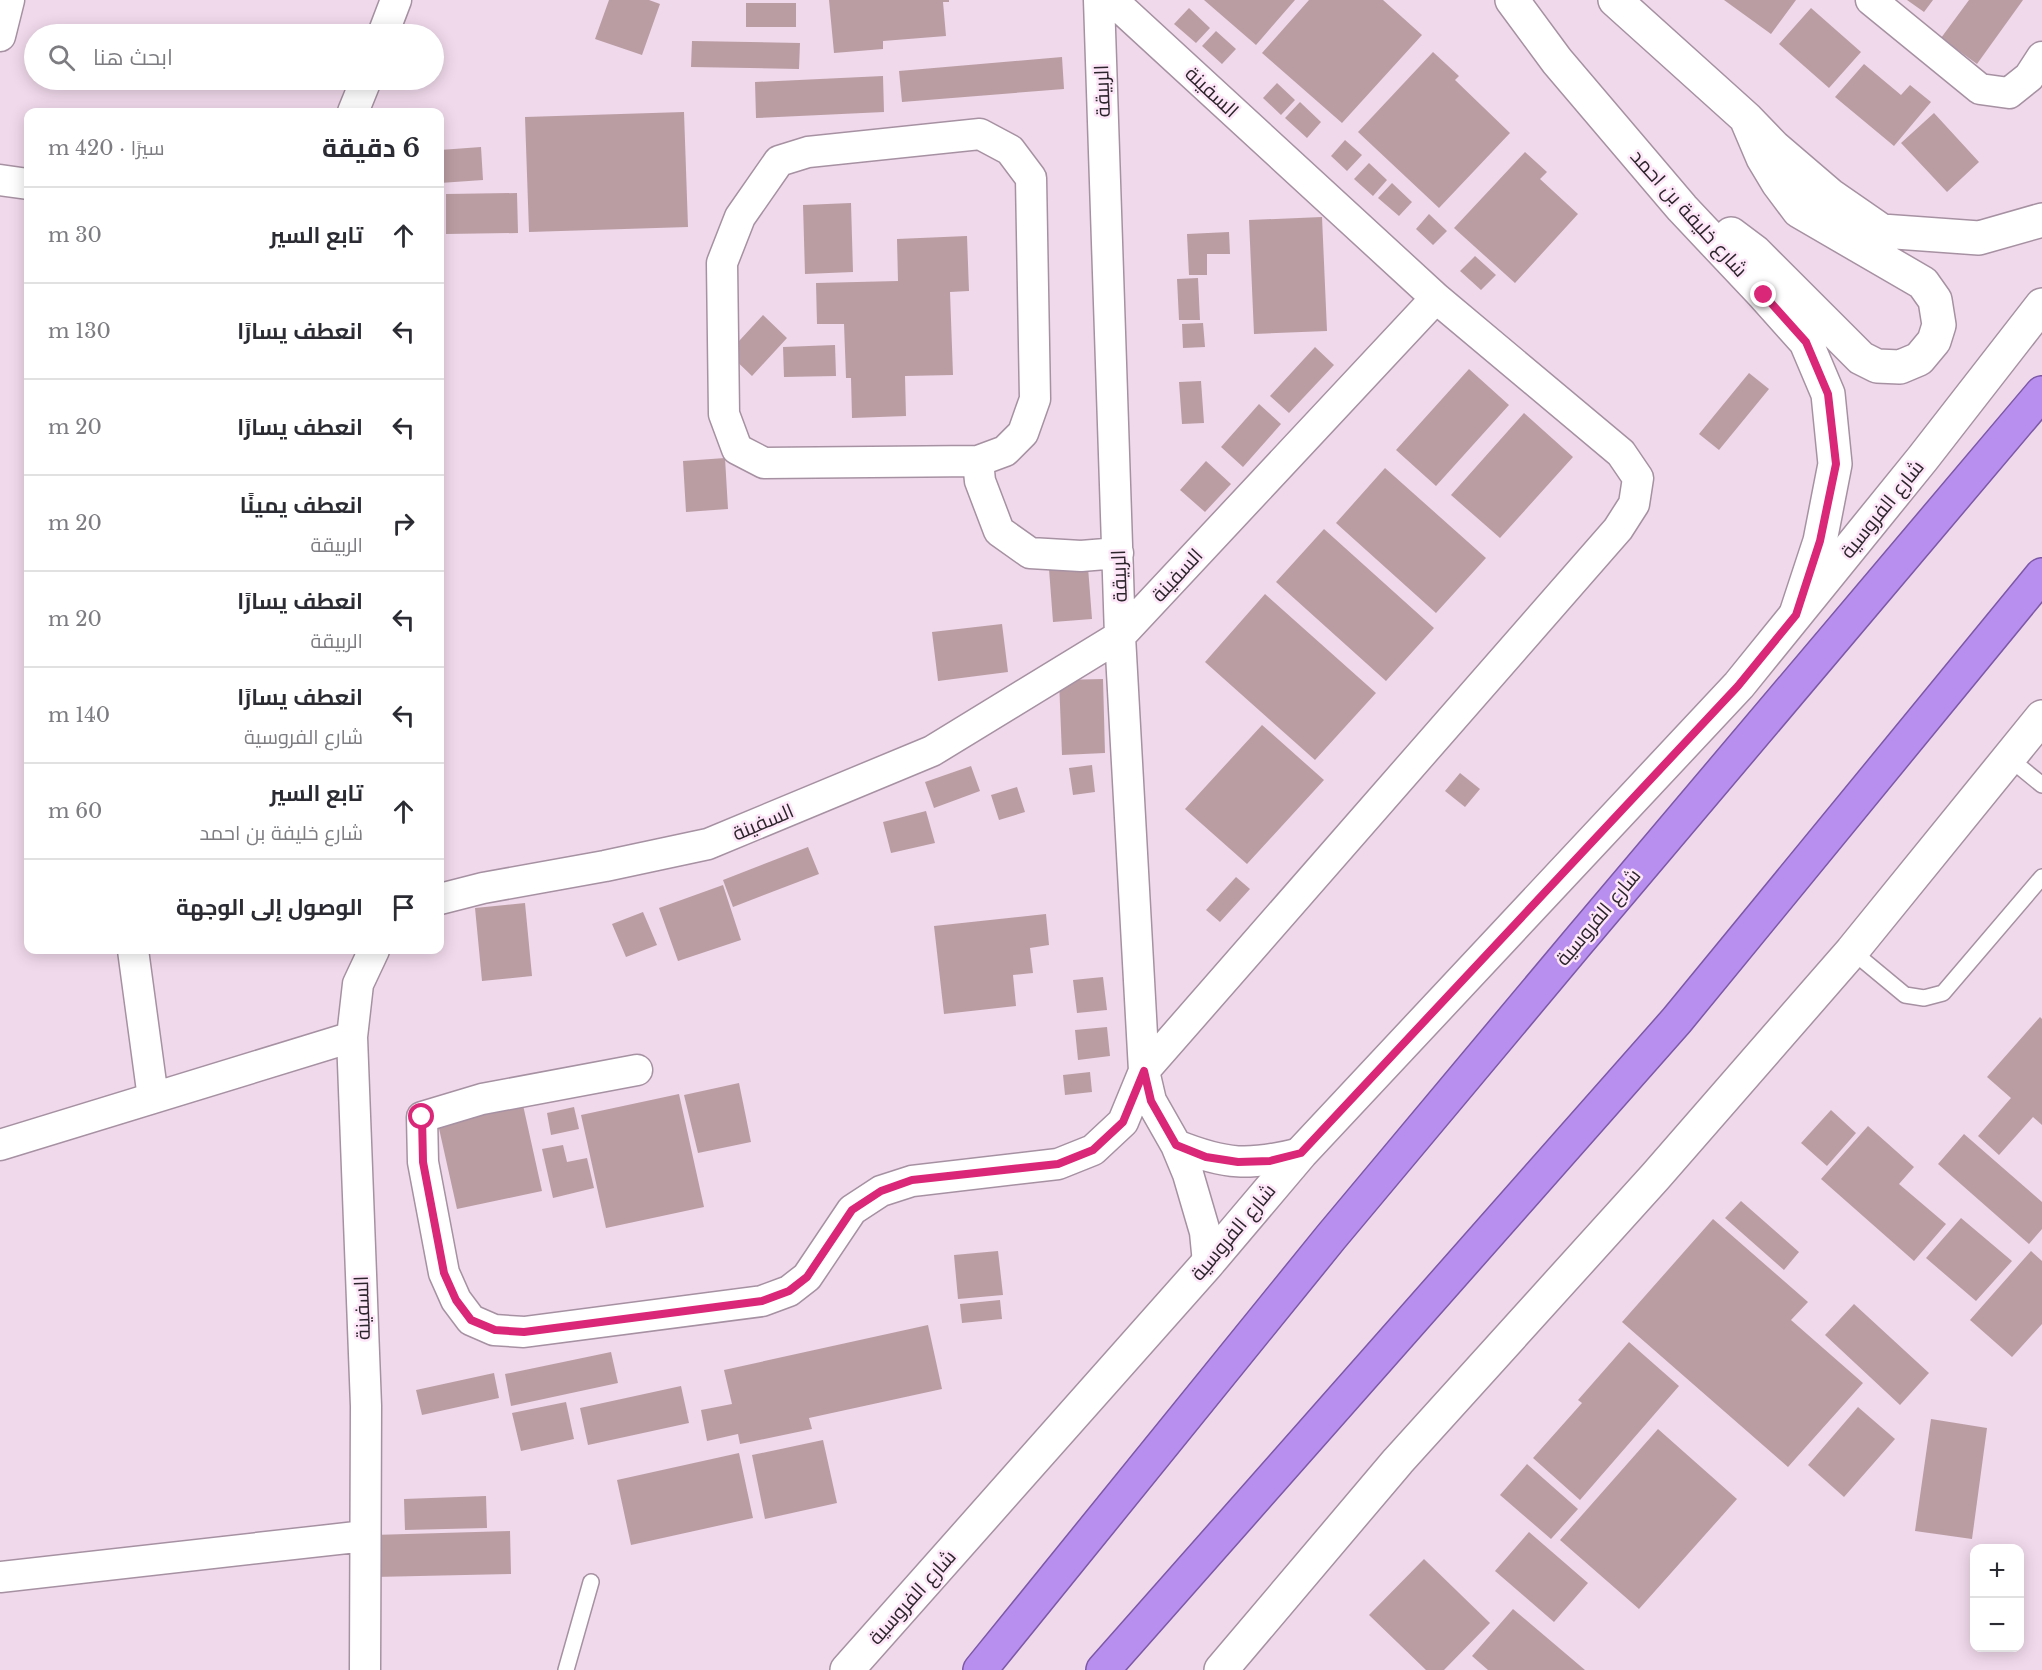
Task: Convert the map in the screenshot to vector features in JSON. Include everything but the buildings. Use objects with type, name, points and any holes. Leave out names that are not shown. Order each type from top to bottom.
[{"type":"highway","name":"شارع الفروسية","points":[[980,1670],[1346,1219],[2042,393]]},
{"type":"highway","points":[[1103,1670],[1677,1020],[2042,575]]},
{"type":"main road","name":"شارع خليفة بن احمد","points":[[1512,0],[1557,62],[1682,208],[1806,342],[1828,394],[1836,464],[1820,541],[1796,615]]},
{"type":"main road","points":[[1614,0],[1746,118],[1774,147],[1830,195],[1882,231],[1978,238],[2042,220]]},
{"type":"main road","points":[[1682,208],[1729,232],[1755,252],[1861,358],[1877,366],[1900,367],[1919,359],[1934,341],[1939,325],[1935,300],[1923,283],[1799,211],[1763,158],[1746,118]]},
{"type":"main road","name":"شارع الفروسية","points":[[847,1670],[1208,1263],[1301,1153],[1738,686],[1923,458],[2042,305]]},
{"type":"main road","points":[[1221,1670],[1398,1461],[1655,1177],[1852,951],[2042,717]]},
{"type":"street","points":[[0,36],[9,0]]},
{"type":"street","points":[[387,24],[396,0]]},
{"type":"street","name":"الربيقة","points":[[1099,0],[1120,636],[1144,1071],[1151,1101],[1176,1145],[1198,1203],[1208,1263]]},
{"type":"street","name":"السفينة","points":[[444,898],[483,888],[605,866],[708,844],[932,752],[1120,636],[1436,298],[1112,0]]},
{"type":"street","points":[[1872,0],[1980,89],[2009,93],[2029,77],[2042,57]]},
{"type":"street","points":[[355,108],[362,90]]},
{"type":"street","points":[[980,134],[1010,150],[1031,178],[1035,399],[1023,433],[1005,451],[978,460],[764,463],[738,449],[724,414],[722,263],[740,217],[779,161],[808,152],[980,134]]},
{"type":"street","points":[[0,180],[24,183]]},
{"type":"street","points":[[637,1070],[483,1099],[422,1117],[423,1162],[444,1273],[456,1300],[471,1320],[495,1330],[524,1332],[762,1301],[789,1291],[807,1277],[852,1210],[881,1191],[912,1180],[1058,1164],[1093,1150],[1123,1122],[1144,1071],[1618,529],[1634,504],[1638,478],[1621,453],[1436,298]]},
{"type":"street","points":[[978,460],[980,481],[999,531],[1030,553],[1081,556],[1118,554]]},
{"type":"street","points":[[134,954],[153,1098]]},
{"type":"street","name":"السفينة","points":[[365,1670],[366,1406],[352,1037],[358,984],[372,954]]},
{"type":"street","points":[[0,1145],[352,1037]]},
{"type":"street","points":[[1176,1145],[1206,1157],[1238,1162],[1270,1161],[1301,1153]]},
{"type":"street","points":[[0,1576],[365,1536]]},
{"type":"lane","points":[[2009,758],[2042,785]]},
{"type":"lane","points":[[1852,951],[1905,995],[1924,998],[1943,993],[2042,876]]},
{"type":"lane","points":[[566,1670],[591,1582]]},
{"type":"route","points":[[422,1117],[423,1162],[444,1273],[456,1300],[471,1320],[495,1330],[524,1332],[762,1301],[789,1291],[807,1277],[852,1210],[881,1191],[912,1180],[1058,1164],[1093,1150],[1123,1122],[1144,1071],[1151,1101],[1176,1145],[1206,1157],[1238,1162],[1270,1161],[1301,1153],[1738,686],[1796,615],[1820,541],[1836,464],[1828,394],[1806,342],[1764,295]]}]
